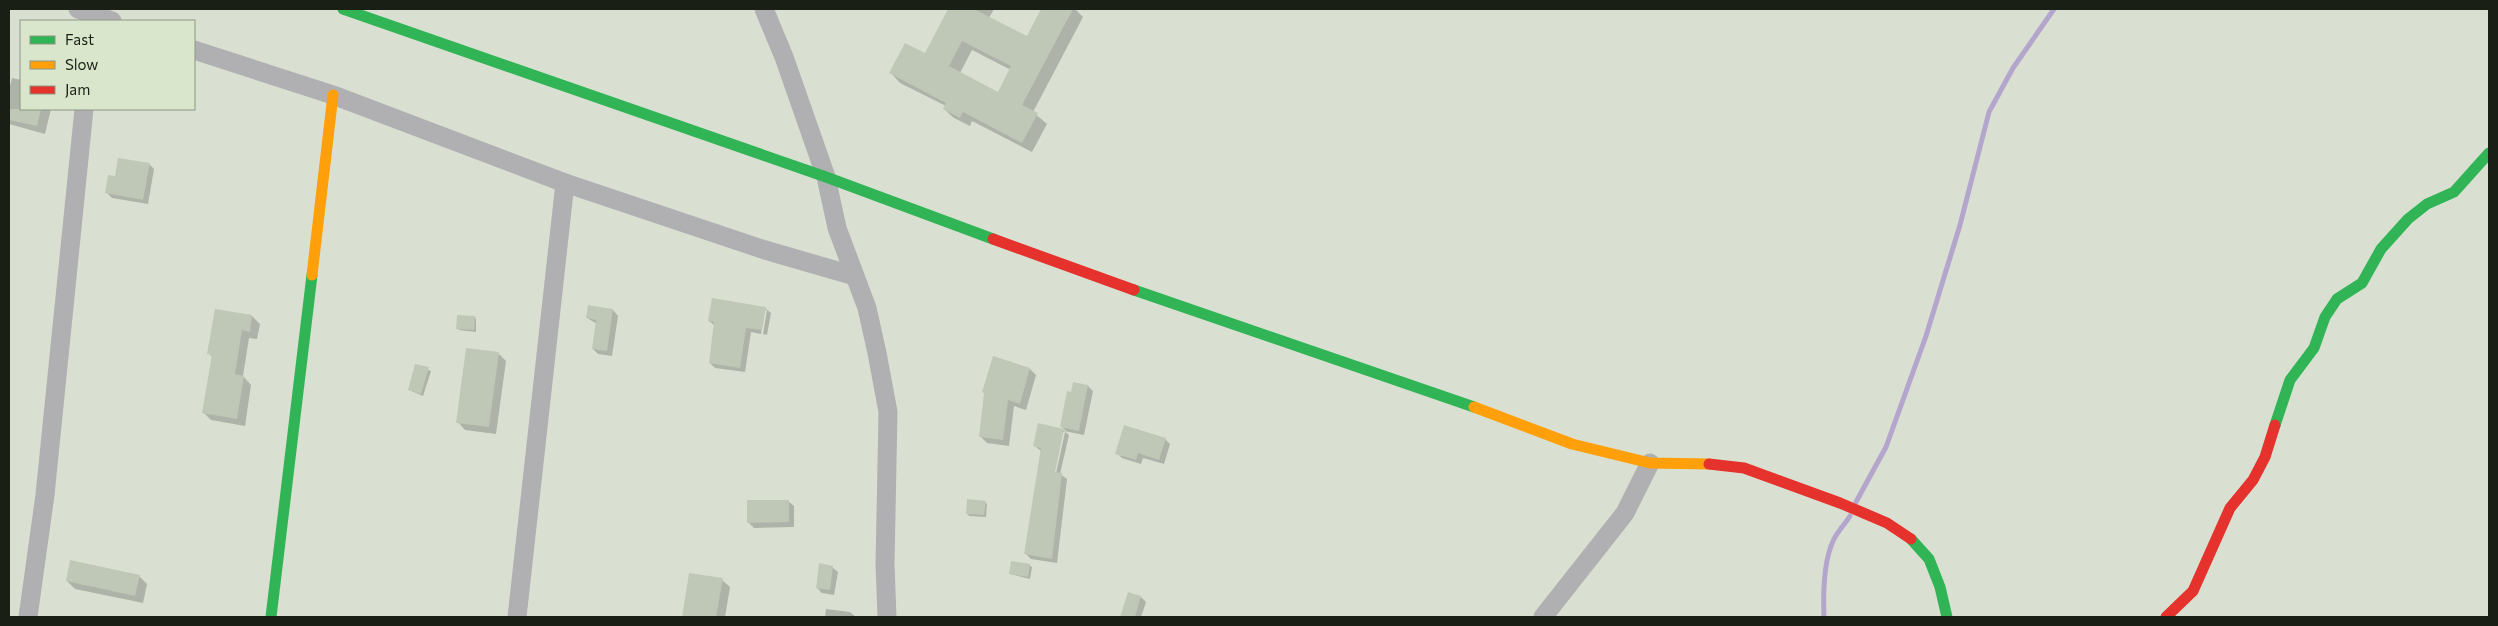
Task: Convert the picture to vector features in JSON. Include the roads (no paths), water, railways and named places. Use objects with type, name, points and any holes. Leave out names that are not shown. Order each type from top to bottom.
[{"type":"street","points":[[78,9],[103,20]]},
{"type":"street","points":[[343,9],[826,177],[1073,269],[1480,409],[1572,444],[1621,458],[1650,463],[1706,464],[1744,468],[1840,502],[1887,523],[1908,536],[1928,559],[1940,586],[1947,617]]},
{"type":"street","points":[[764,9],[784,57],[826,177],[837,228],[868,308],[888,412],[885,564],[887,617]]},
{"type":"street","points":[[195,50],[333,95],[565,183],[765,250],[855,276]]},
{"type":"street","points":[[271,617],[333,95]]},
{"type":"street","points":[[28,617],[46,496],[84,110]]},
{"type":"street","points":[[2166,617],[2193,591],[2230,508],[2253,480],[2265,457],[2290,380],[2314,348],[2325,317],[2338,299],[2362,284],[2381,249],[2408,219],[2427,204],[2454,192],[2489,153]]},
{"type":"street","points":[[517,617],[565,183]]},
{"type":"street","points":[[1544,617],[1625,513],[1650,463]]},
{"type":"waterway","points":[[1856,502],[1886,447],[1926,336],[1960,225],[1989,112],[2013,68],[2054,9]]},
{"type":"waterway","points":[[1824,617],[1824,588],[1830,548],[1837,533],[1850,516]]}]
